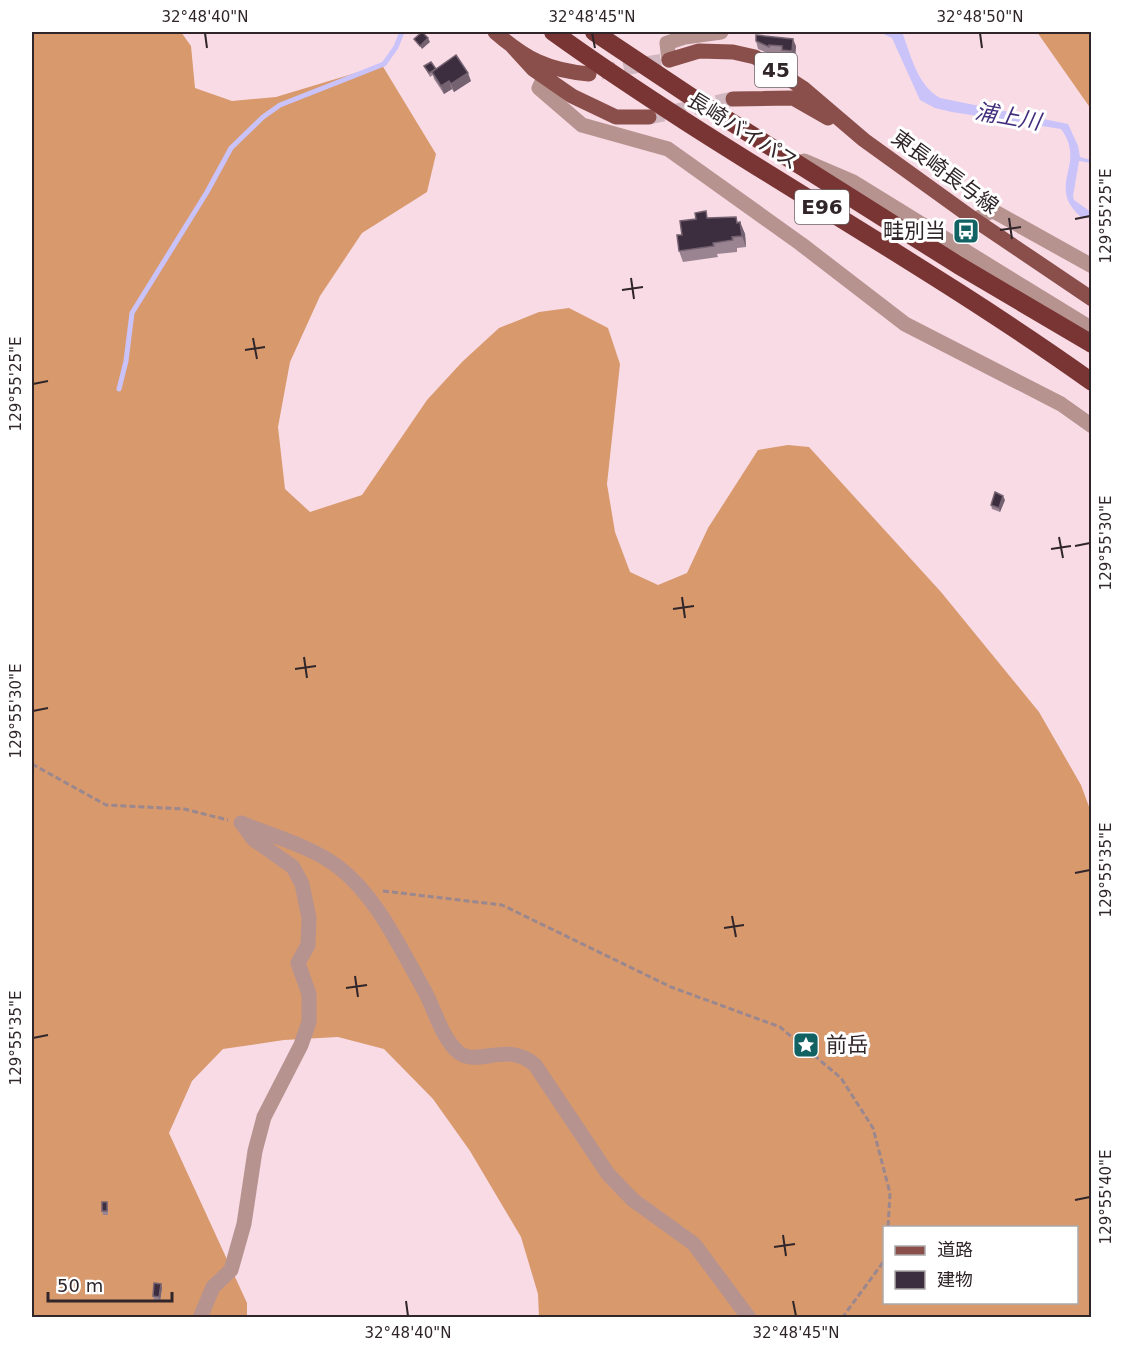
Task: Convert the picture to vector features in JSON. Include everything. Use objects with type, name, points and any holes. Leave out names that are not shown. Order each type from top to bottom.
[{"type":"highway","name":"長崎バイパス","points":[[553,32],[680,118],[949,285],[1092,382]]},
{"type":"highway","name":"長崎バイパス","points":[[594,32],[693,99],[958,265],[1092,344]]},
{"type":"main road","points":[[495,32],[537,63],[564,72],[589,74]]},
{"type":"main road","points":[[512,46],[544,78],[572,96],[616,117],[650,117]]},
{"type":"main road","name":"東長崎長与線","points":[[669,60],[699,51],[733,52],[755,57],[802,87],[864,140],[975,220],[1092,299]]},
{"type":"main road","name":"東長崎長与線","points":[[733,99],[793,98],[864,140]]},
{"type":"street","points":[[669,60],[667,43],[686,37],[721,32]]},
{"type":"street","points":[[544,78],[539,88],[582,125],[668,149],[801,244],[905,324],[1061,404],[1092,426]]},
{"type":"street","points":[[771,147],[853,182],[1092,329]]},
{"type":"street","points":[[975,220],[990,211],[997,213],[1092,266]]},
{"type":"street","points":[[241,823],[335,865],[362,888],[458,1051],[475,1057],[510,1053],[525,1055],[535,1065],[608,1174],[633,1200],[694,1244],[749,1317]]},
{"type":"street","points":[[200,1317],[213,1287],[231,1270],[244,1224],[261,1127],[309,1022],[309,994],[298,963],[308,945],[309,918],[302,884],[293,867],[253,839],[241,823]]},
{"type":"path","points":[[32,764],[106,805],[184,809],[241,823]]},
{"type":"path","points":[[362,888],[502,905],[671,987],[780,1027],[841,1078],[873,1128],[890,1193],[888,1226]]},
{"type":"path","points":[[842,1317],[883,1264]]},
{"type":"shaded area","points":[[32,32],[181,32],[191,46],[195,88],[232,101],[276,97],[382,65],[436,154],[427,192],[362,233],[320,296],[290,362],[278,427],[285,489],[310,512],[362,495],[427,400],[462,362],[499,328],[539,312],[569,308],[608,328],[620,364],[607,484],[615,532],[630,572],[658,585],[687,573],[708,528],[758,450],[788,445],[809,447],[941,592],[1039,712],[1081,785],[1091,812],[1091,1317],[539,1317],[538,1294],[521,1237],[470,1151],[433,1099],[384,1049],[338,1037],[284,1040],[223,1049],[192,1081],[169,1133],[247,1303],[247,1317],[32,1317]]},
{"type":"shaded area","points":[[1037,32],[1091,32],[1091,109]]},
{"type":"water","name":"浦上川","points":[[879,32],[902,32],[920,77],[940,98],[1068,124],[1078,146],[1080,157],[1091,160],[1091,163],[1079,161],[1073,196],[1074,200],[1091,212],[1091,218],[1082,218],[1071,206],[1066,196],[1070,154],[1068,142],[1061,129],[935,108],[920,100],[892,38]]},
{"type":"building","points":[[422,32],[428,38],[420,46],[414,39]]},
{"type":"building","points":[[756,35],[793,39],[792,51],[782,50],[782,46],[769,45],[769,47],[756,41]]},
{"type":"building","points":[[456,55],[468,73],[451,84],[449,81],[441,86],[432,72]]},
{"type":"building","points":[[431,62],[436,69],[429,73],[424,66]]},
{"type":"building","points":[[706,211],[707,218],[736,217],[737,223],[740,222],[742,236],[713,243],[714,246],[679,251],[677,235],[682,235],[680,221],[696,219],[695,213]]},
{"type":"building","points":[[995,492],[1003,496],[999,508],[991,505]]},
{"type":"building","points":[[102,1202],[107,1202],[107,1211],[102,1211]]},
{"type":"building","points":[[154,1283],[161,1284],[159,1297],[153,1296]]},
{"type":"waterway","points":[[119,389],[126,361],[132,313],[207,192],[231,148],[263,117],[280,105],[384,64],[396,47],[402,32]]},
{"type":"tunnel","points":[[601,72],[669,60]]},
{"type":"tunnel","points":[[649,117],[733,99]]},
{"type":"place","name":"畦別当","points":[[966,231]]},
{"type":"place","name":"前岳","points":[[806,1045]]}]
